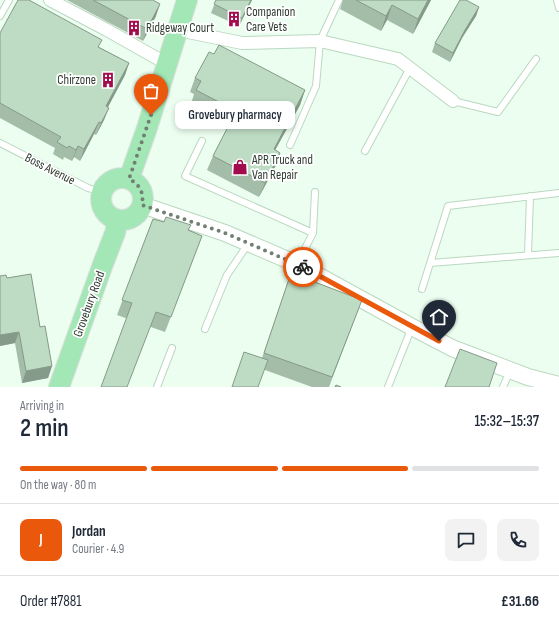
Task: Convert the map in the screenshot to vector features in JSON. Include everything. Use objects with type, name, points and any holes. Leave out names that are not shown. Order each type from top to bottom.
[{"type":"main road","points":[[129,179],[187,0]]},
{"type":"main road","points":[[117,178],[129,179],[138,185],[142,191],[142,205],[138,214],[124,221],[108,216],[100,203],[101,192],[110,181],[117,178]]},
{"type":"main road","name":"Grovebury Road","points":[[59,387],[118,220]]},
{"type":"street","points":[[50,0],[167,64]]},
{"type":"street","points":[[178,30],[242,43],[320,41],[398,59],[454,102]]},
{"type":"street","points":[[142,205],[225,233],[297,264],[452,348],[528,377],[559,385]]},
{"type":"lane","points":[[0,16],[9,0]]},
{"type":"lane","points":[[290,145],[316,86],[320,41],[339,0]]},
{"type":"lane","points":[[557,0],[559,8]]},
{"type":"lane","points":[[454,102],[498,112],[536,59]]},
{"type":"lane","points":[[366,151],[410,68]]},
{"type":"lane","points":[[202,141],[185,176],[313,233]]},
{"type":"lane","name":"Boss Avenue","points":[[0,143],[88,188],[101,192]]},
{"type":"lane","points":[[297,264],[313,233],[315,192]]},
{"type":"lane","points":[[422,289],[448,206],[559,193]]},
{"type":"lane","points":[[528,255],[530,196]]},
{"type":"lane","points":[[205,329],[228,275],[248,242]]},
{"type":"lane","points":[[430,262],[559,253]]},
{"type":"lane","points":[[388,387],[412,327]]},
{"type":"lane","points":[[157,387],[172,348]]},
{"type":"lane","points":[[503,387],[510,370]]},
{"type":"building","points":[[18,0],[29,0],[102,40],[98,47],[129,63],[106,106],[109,108],[101,123],[99,122],[84,149],[78,146],[76,150],[69,146],[67,148],[57,142],[61,137],[0,103],[0,33]]},
{"type":"building","points":[[93,0],[153,0],[160,4],[147,29]]},
{"type":"building","points":[[216,0],[251,0],[242,18],[214,4]]},
{"type":"building","points":[[356,0],[428,0],[418,19],[392,5],[386,16]]},
{"type":"building","points":[[460,0],[466,0],[479,7],[453,53],[435,43]]},
{"type":"building","points":[[219,45],[305,90],[274,149],[280,153],[265,183],[213,156],[236,111],[196,90],[201,81],[195,78],[209,52],[214,54]]},
{"type":"building","points":[[166,217],[191,225],[188,230],[202,236],[171,317],[156,312],[127,387],[101,387],[132,303],[122,300],[153,219],[164,222]]},
{"type":"building","points":[[291,273],[362,300],[332,377],[264,353]]},
{"type":"building","points":[[31,274],[40,327],[45,326],[52,366],[26,371],[19,332],[0,335],[0,276],[6,275],[7,278]]},
{"type":"building","points":[[460,349],[497,363],[489,387],[445,387]]},
{"type":"building","points":[[244,352],[268,360],[258,387],[232,387]]},
{"type":"way so far","points":[[151,115],[129,179],[138,185],[142,191],[142,205],[225,233],[303,267]]},
{"type":"place","name":"Companion Care Vets","points":[[234,19]]},
{"type":"place","name":"Ridgeway Court","points":[[134,28]]},
{"type":"place","name":"Chirzone","points":[[108,80]]},
{"type":"place","name":"Grovebury pharmacy","points":[[151,115]]},
{"type":"place","name":"APR Truck and Van Repair","points":[[240,167]]},
{"type":"route","points":[[303,267],[439,341]]}]
